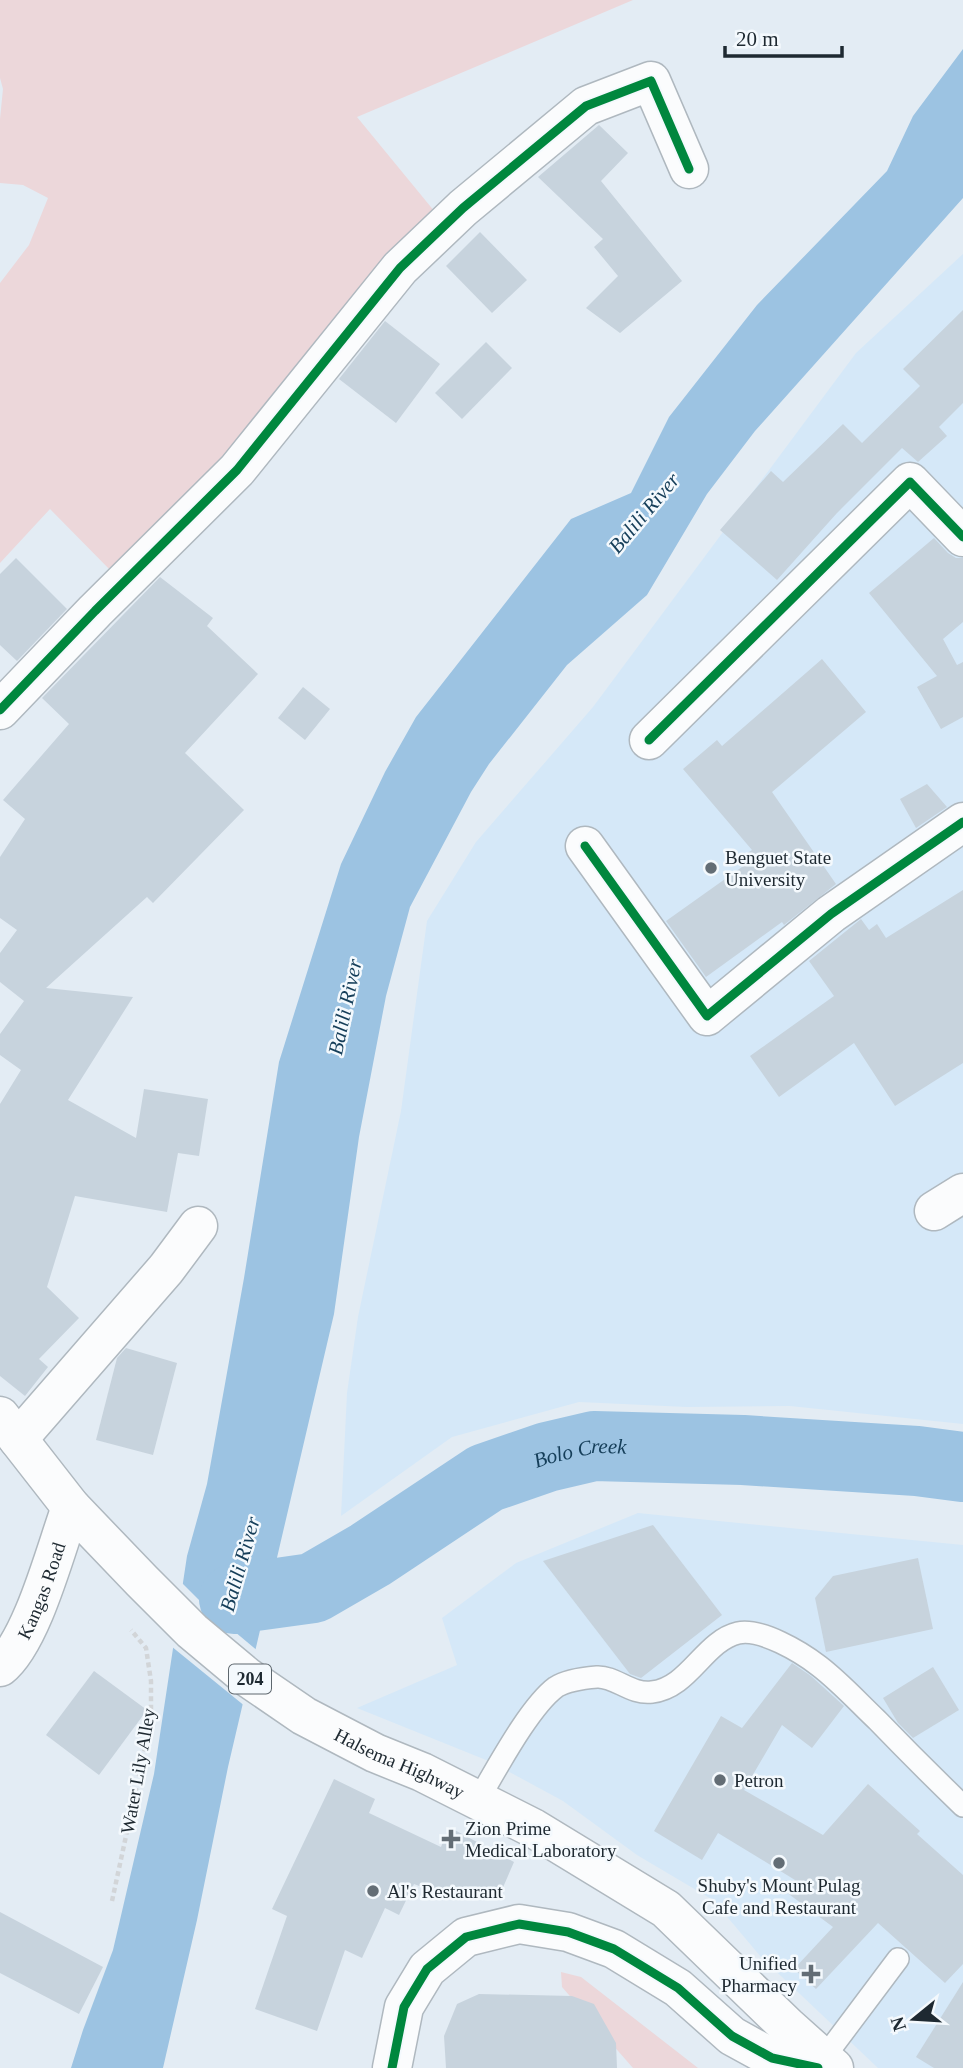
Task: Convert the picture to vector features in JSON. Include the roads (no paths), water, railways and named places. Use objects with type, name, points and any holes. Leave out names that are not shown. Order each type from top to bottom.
[{"type":"main road","points":[[0,710],[237,470],[400,268],[463,208],[586,106],[651,81],[689,169]]},
{"type":"main road","points":[[649,740],[911,482],[963,537]]},
{"type":"main road","points":[[585,846],[707,1016],[831,914],[963,822]]},
{"type":"main road","points":[[9,1428],[166,1269],[198,1226]]},
{"type":"main road","name":"Halsema Highway","points":[[9,1428],[71,1507],[192,1631],[247,1677],[304,1716],[533,1828],[666,1909],[825,2065]]},
{"type":"main road","name":"Kangas Road","points":[[0,1667],[8,1661],[26,1635],[71,1507]]},
{"type":"main road","points":[[392,2068],[404,2007],[427,1969],[466,1937],[519,1924],[568,1932],[614,1949],[678,1988],[732,2036],[772,2058],[825,2065]]},
{"type":"lane","points":[[478,1800],[537,1707],[558,1686],[578,1679],[601,1676],[633,1691],[652,1692],[666,1688],[690,1671],[718,1644],[734,1634],[749,1631],[764,1634],[818,1665],[963,1807]]},
{"type":"lane","points":[[825,2065],[898,1959]]},
{"type":"water","name":"Balili River","points":[[963,49],[963,198],[755,431],[707,494],[647,595],[567,665],[489,764],[471,792],[410,907],[386,996],[359,1137],[334,1314],[228,1767],[163,2068],[71,2068],[113,1950],[154,1774],[187,1556],[207,1484],[279,1062],[341,864],[385,772],[416,717],[571,519],[631,493],[669,417],[757,305],[887,171],[913,116]]},
{"type":"waterway","name":"Bolo Creek","points":[[234,1599],[313,1588],[370,1555],[486,1478],[547,1457],[594,1446],[743,1450],[917,1461],[963,1467]]},
{"type":"place","name":"Benguet State University","points":[[711,868]]},
{"type":"place","name":"Petron","points":[[720,1780]]},
{"type":"place","name":"Zion Prime Medical Laboratory","points":[[451,1839]]},
{"type":"place","name":"Shuby's Mount Pulag Cafe and Restaurant","points":[[779,1863]]},
{"type":"place","name":"Al's Restaurant","points":[[373,1891]]},
{"type":"place","name":"Unified Pharmacy","points":[[811,1974]]}]
